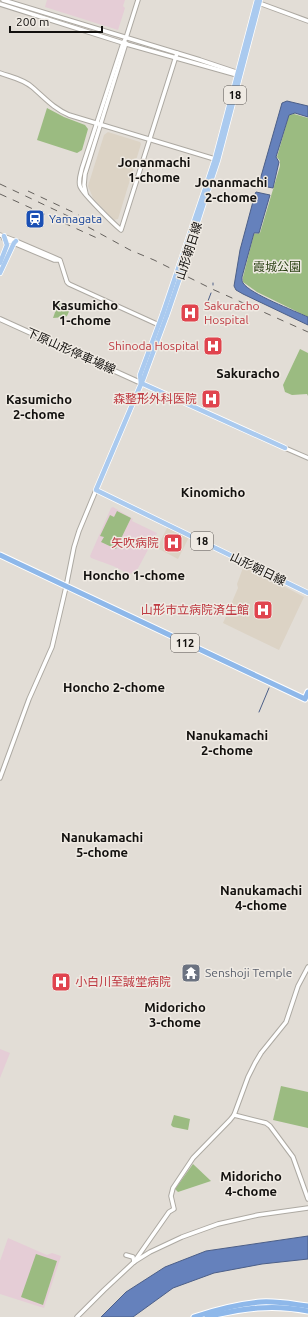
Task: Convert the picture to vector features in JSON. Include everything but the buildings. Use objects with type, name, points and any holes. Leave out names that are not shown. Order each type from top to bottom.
[{"type":"highway","name":"112","points":[[0,555],[306,700],[308,692]]},
{"type":"highway","points":[[194,1317],[232,1306],[261,1302],[284,1302],[308,1306]]},
{"type":"highway","points":[[208,1317],[234,1310],[261,1307],[308,1311]]},
{"type":"main road","name":"山形朝日線","points":[[259,1],[238,73],[216,159],[179,280],[120,437],[96,490],[308,593]]},
{"type":"main road","points":[[0,264],[7,242],[2,237]]},
{"type":"main road","points":[[0,273],[15,242]]},
{"type":"main road","name":"下原山形停車場線","points":[[0,319],[141,383]]},
{"type":"main road","points":[[141,383],[285,448]]},
{"type":"street","points":[[3,0],[238,73]]},
{"type":"street","points":[[138,0],[99,123],[85,174],[84,188],[88,197],[121,230],[177,53]]},
{"type":"street","points":[[259,1],[308,21]]},
{"type":"street","points":[[0,4],[175,58],[238,73]]},
{"type":"street","points":[[0,73],[31,86],[48,103],[69,115],[216,159]]},
{"type":"street","points":[[2,237],[60,260],[69,284],[161,325]]},
{"type":"street","points":[[285,448],[308,458]]},
{"type":"street","points":[[0,778],[29,699],[52,647],[74,547],[96,490]]},
{"type":"street","points":[[134,1262],[169,1212],[174,1209],[170,1196],[173,1188],[192,1158],[234,1115],[248,1077],[255,1063],[261,1053],[286,1022],[298,986],[308,967]]},
{"type":"street","points":[[234,1115],[266,1122],[270,1126],[293,1157],[308,1199]]},
{"type":"street","points":[[77,1317],[134,1262],[150,1252],[182,1237],[218,1224],[269,1213],[308,1208]]},
{"type":"street","points":[[147,1243],[147,1248],[150,1252]]},
{"type":"street","points":[[126,1255],[133,1257],[134,1262]]},
{"type":"shaded area","points":[[47,0],[125,0],[123,6],[125,8],[118,30],[45,7]]},
{"type":"shaded area","points":[[108,132],[140,142],[141,144],[118,219],[114,220],[93,198],[88,186],[104,135]]},
{"type":"shaded area","points":[[113,507],[133,519],[132,521],[157,533],[136,572],[129,574],[91,558],[90,556],[111,508]]},
{"type":"shaded area","name":"矢吹病院","points":[[168,526],[189,537],[178,559],[157,548]]},
{"type":"shaded area","name":"山形市立病院済生館","points":[[244,565],[304,597],[279,650],[223,623],[238,588],[237,584]]},
{"type":"shaded area","points":[[0,1049],[10,1053],[0,1078]]},
{"type":"shaded area","points":[[8,1238],[47,1255],[52,1253],[61,1256],[44,1308],[0,1294],[0,1261]]},
{"type":"green space","points":[[47,108],[64,117],[85,125],[88,129],[82,150],[77,153],[37,140]]},
{"type":"green space","name":"霞城公園","points":[[294,114],[308,118],[308,317],[257,292],[243,282],[254,234],[260,233],[280,166],[280,161],[277,157],[289,115]]},
{"type":"green space","points":[[59,301],[70,305],[71,307],[67,316],[53,318]]},
{"type":"green space","points":[[300,349],[308,353],[308,396],[307,394],[292,395],[285,392],[283,385]]},
{"type":"green space","points":[[117,511],[131,518],[116,549],[101,542],[104,537],[100,536],[110,515],[114,517]]},
{"type":"green space","points":[[281,1086],[308,1092],[308,1128],[273,1120]]},
{"type":"green space","points":[[174,1115],[190,1119],[188,1130],[173,1127],[171,1125]]},
{"type":"green space","points":[[193,1164],[211,1181],[178,1192],[175,1189]]},
{"type":"green space","points":[[36,1254],[57,1261],[43,1305],[21,1297]]},
{"type":"water","points":[[287,101],[308,106],[308,117],[295,113],[289,115],[276,157],[279,162],[273,188],[262,186],[264,183],[260,180],[282,103]]},
{"type":"water","points":[[256,192],[270,195],[259,233],[254,233],[242,277],[243,282],[247,287],[263,297],[308,317],[308,325],[243,294],[236,290],[234,286],[240,250]]},
{"type":"water","points":[[308,1236],[308,1259],[262,1264],[214,1273],[173,1288],[133,1317],[101,1317],[126,1292],[165,1267],[206,1251]]},
{"type":"waterway","points":[[208,301],[211,293]]},
{"type":"waterway","points":[[259,712],[269,688]]},
{"type":"railway","points":[[0,184],[68,216],[130,250],[308,332]]},
{"type":"railway","points":[[28,191],[79,215]]},
{"type":"railway","points":[[0,194],[97,238]]},
{"type":"place","name":"Yamagata","points":[[35,219]]},
{"type":"place","name":"Sakuracho Hospital","points":[[190,313]]},
{"type":"place","name":"Shinoda Hospital","points":[[213,346]]},
{"type":"place","name":"森整形外科医院","points":[[211,399]]},
{"type":"place","name":"矢吹病院","points":[[173,543]]},
{"type":"place","name":"山形市立病院済生館","points":[[263,610]]},
{"type":"place","name":"Senshoji Temple","points":[[191,973]]},
{"type":"place","name":"小白川至誠堂病院","points":[[61,982]]},
{"type":"district","name":"Jonanmachi 1-chome","points":[[154,170]]},
{"type":"district","name":"Jonanmachi 2-chome","points":[[231,190]]},
{"type":"district","name":"Kasumicho 1-chome","points":[[85,312]]},
{"type":"district","name":"Sakuracho","points":[[248,373]]},
{"type":"district","name":"Kasumicho 2-chome","points":[[39,406]]},
{"type":"district","name":"Kinomicho","points":[[213,492]]},
{"type":"district","name":"Honcho 1-chome","points":[[134,575]]},
{"type":"district","name":"Honcho 2-chome","points":[[114,687]]},
{"type":"district","name":"Nanukamachi 2-chome","points":[[227,742]]},
{"type":"district","name":"Nanukamachi 5-chome","points":[[102,844]]},
{"type":"district","name":"Nanukamachi 4-chome","points":[[261,898]]},
{"type":"district","name":"Midoricho 3-chome","points":[[175,1014]]},
{"type":"district","name":"Midoricho 4-chome","points":[[251,1184]]}]
